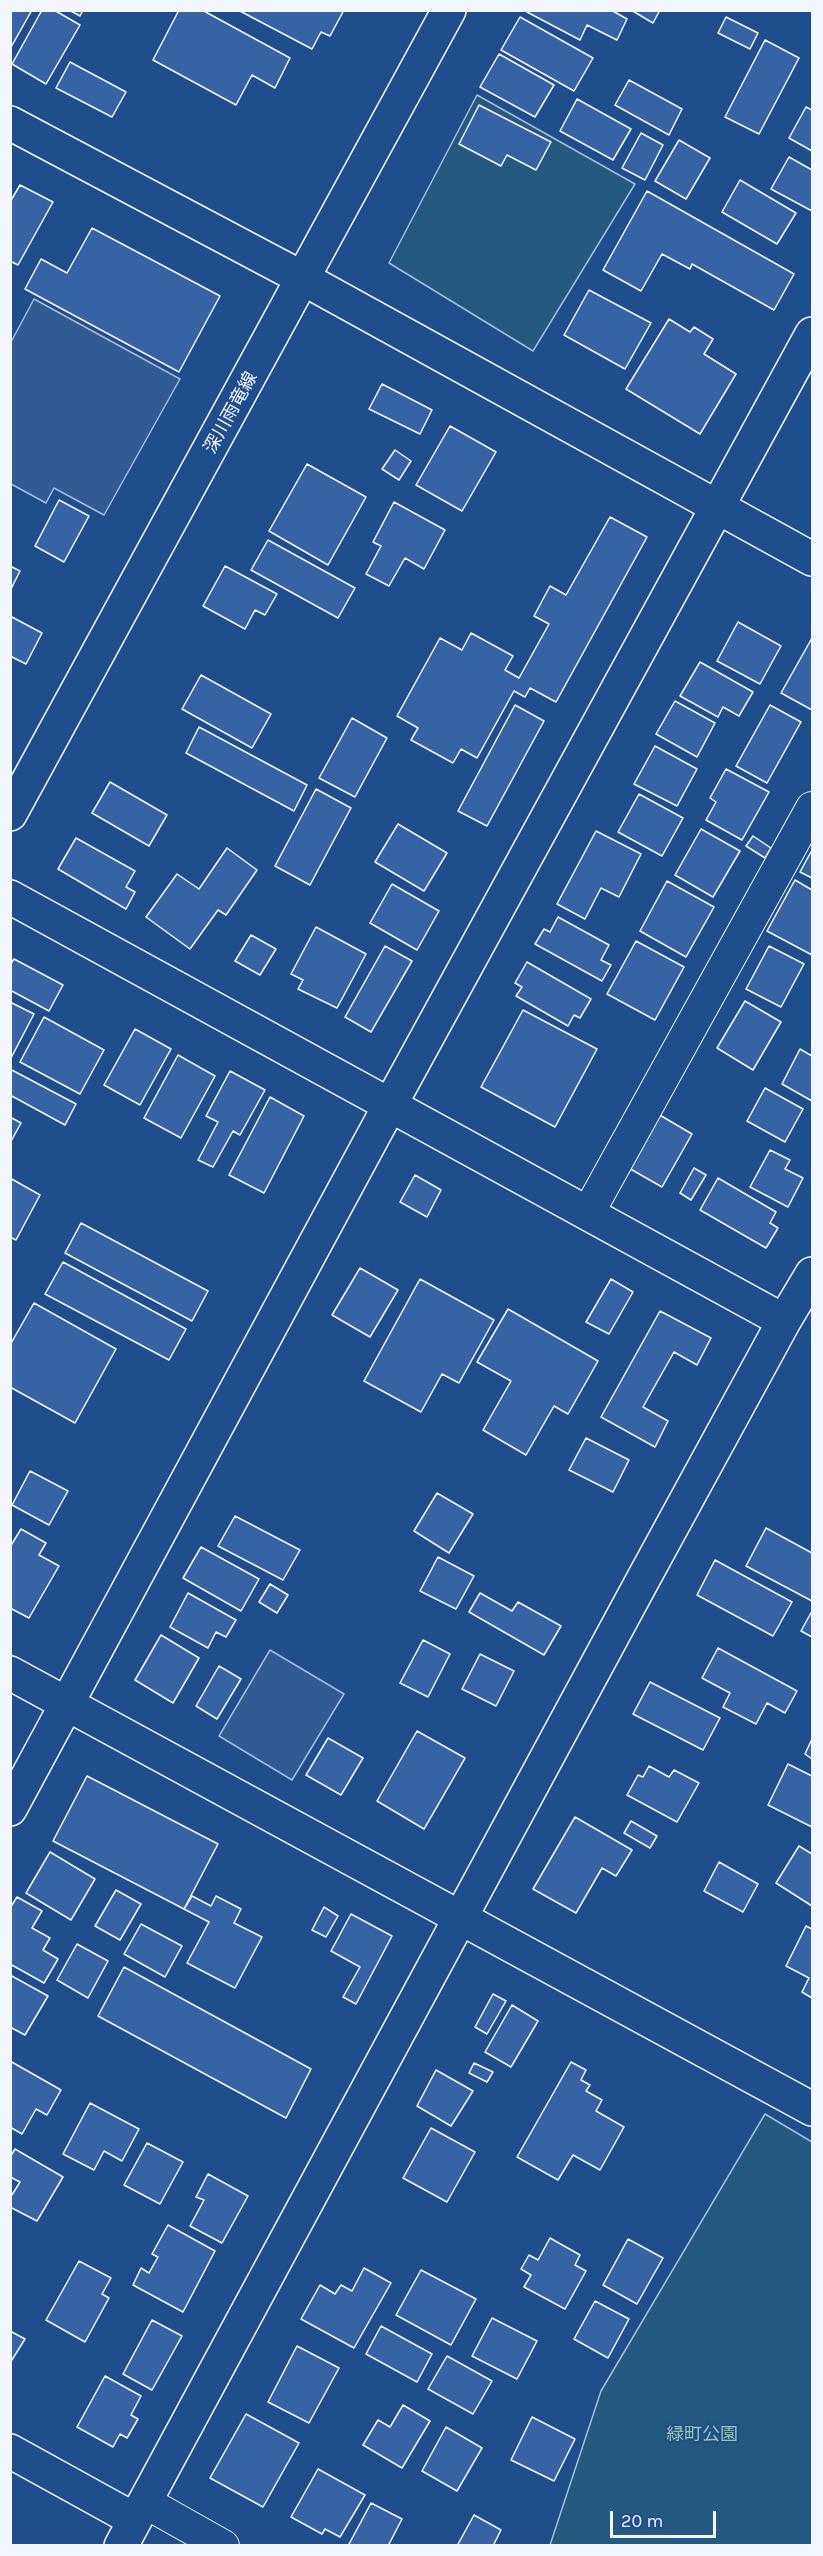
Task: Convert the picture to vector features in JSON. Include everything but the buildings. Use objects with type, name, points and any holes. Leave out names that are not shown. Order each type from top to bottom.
[{"type":"street","name":"深川雨竜線","points":[[10,814],[449,10]]},
{"type":"street","points":[[10,123],[304,279],[813,558]]},
{"type":"street","points":[[10,1809],[390,1105],[813,334]]},
{"type":"street","points":[[588,1213],[813,808]]},
{"type":"street","points":[[10,897],[784,1321]]},
{"type":"street","points":[[133,2522],[784,1321],[813,1274]]},
{"type":"street","points":[[10,1673],[813,2109]]},
{"type":"street","points":[[10,2451],[133,2522],[224,2546]]},
{"type":"green space","points":[[477,95],[635,184],[533,351],[389,263]]},
{"type":"green space","name":"緑町公園","points":[[765,2114],[812,2142],[812,2545],[550,2545],[601,2391]]},
{"type":"shaded area","points":[[34,299],[180,379],[104,515],[54,488],[46,503],[11,484],[11,342]]},
{"type":"shaded area","points":[[270,1650],[344,1694],[292,1780],[219,1736]]}]
